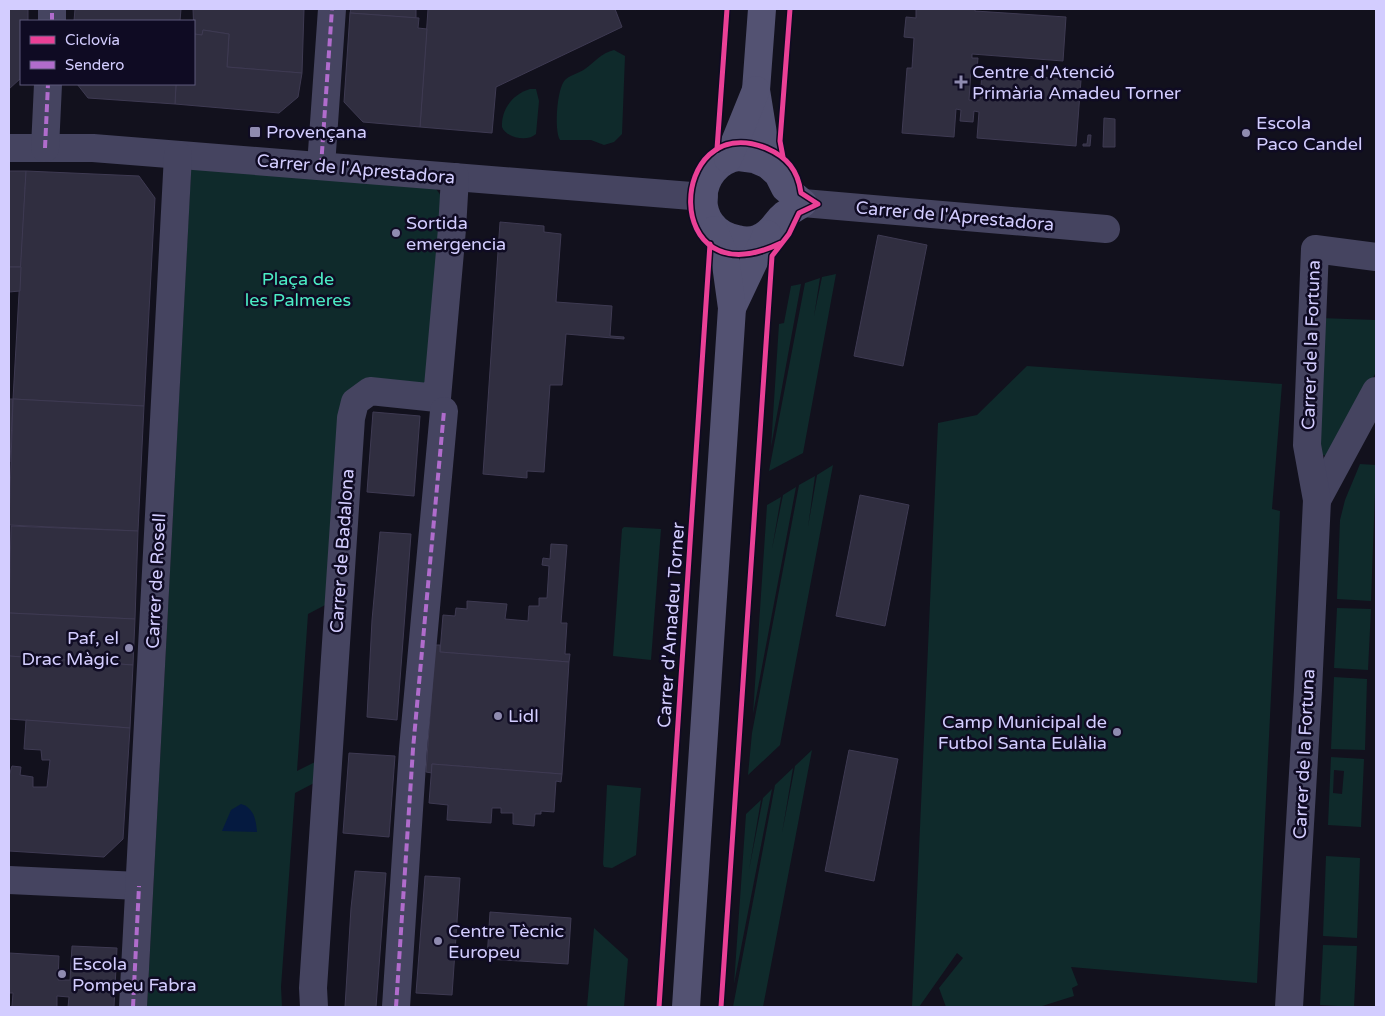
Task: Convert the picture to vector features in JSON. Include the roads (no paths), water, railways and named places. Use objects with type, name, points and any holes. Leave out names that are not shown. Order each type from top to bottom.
[{"type":"street","points":[[321,166],[332,9]]},
{"type":"street","points":[[762,9],[756,90],[768,165]]},
{"type":"street","points":[[45,148],[48,85]]},
{"type":"street","points":[[686,1007],[732,308],[725,257],[714,230],[708,221],[704,209],[704,197],[707,180],[718,166],[728,159],[756,90]]},
{"type":"street","name":"Carrer de l'Aprestadora","points":[[9,148],[93,148],[704,197]]},
{"type":"street","name":"Carrer de Rosell","points":[[133,1007],[178,155]]},
{"type":"street","points":[[714,230],[727,237],[743,240],[757,239],[776,227],[782,216],[803,203],[785,188],[778,174],[768,165],[754,159],[728,159]]},
{"type":"street","name":"Carrer de Badalona","points":[[314,1007],[313,988],[351,418],[355,402],[370,391],[437,398],[455,177]]},
{"type":"street","name":"Carrer de l'Aprestadora","points":[[803,203],[1106,229]]},
{"type":"street","points":[[732,308],[767,234]]},
{"type":"street","name":"Carrer de la Fortuna","points":[[1289,1007],[1317,500],[1307,444],[1316,249],[1376,257]]},
{"type":"street","name":"Carrer de la Fortuna","points":[[1317,500],[1376,391]]},
{"type":"street","points":[[396,1007],[414,749],[444,411]]},
{"type":"street","points":[[9,880],[140,886]]},
{"type":"water","points":[[241,804],[252,811],[257,832],[222,831],[231,810]]},
{"type":"place","name":"Centre d'Atenció Primària Amadeu Torner","points":[[961,82]]},
{"type":"place","name":"Provençana","points":[[255,132]]},
{"type":"place","name":"Escola Paco Candel","points":[[1246,133]]},
{"type":"place","name":"Sortida emergencia","points":[[396,233]]},
{"type":"place","name":"Paf, el Drac Màgic","points":[[129,648]]},
{"type":"place","name":"Lidl","points":[[498,716]]},
{"type":"place","name":"Camp Municipal de Futbol Santa Eulàlia","points":[[1117,732]]},
{"type":"place","name":"Centre Tècnic Europeu","points":[[438,941]]},
{"type":"place","name":"Escola Pompeu Fabra","points":[[62,974]]},
{"type":"park label","name":"Plaça de les Palmeres","points":[[298,289]]}]
